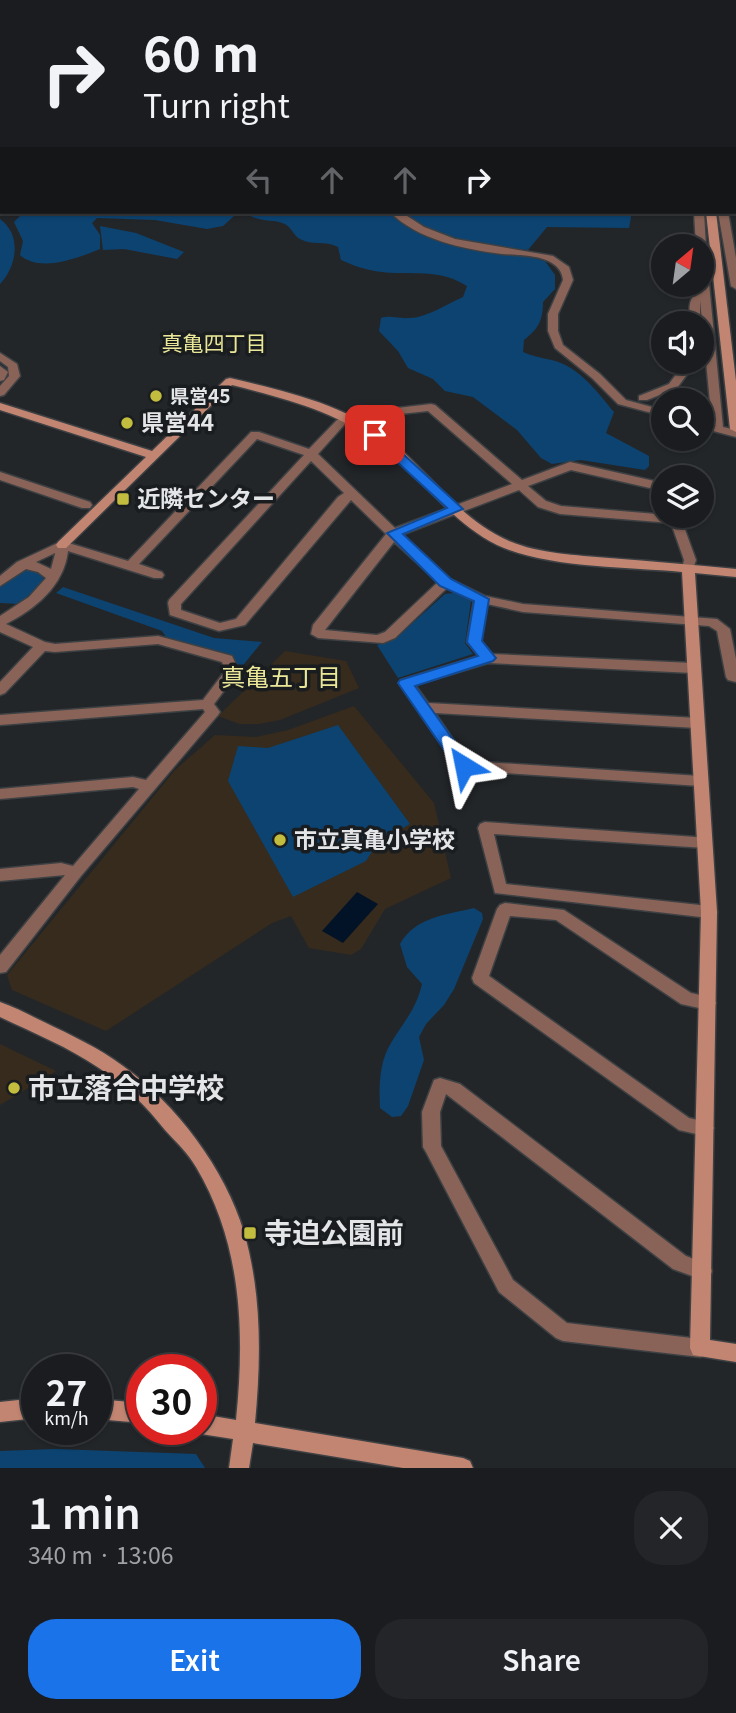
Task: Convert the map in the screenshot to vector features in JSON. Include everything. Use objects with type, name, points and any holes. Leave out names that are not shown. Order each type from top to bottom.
[{"type":"street","points":[[397,214],[425,231],[480,246],[533,253],[550,258],[563,266],[570,281],[567,291],[555,307],[552,334],[564,353],[594,374],[620,401],[651,410]]},
{"type":"street","points":[[699,214],[700,234]]},
{"type":"street","points":[[712,214],[730,350],[736,431],[714,428]]},
{"type":"street","points":[[731,227],[736,286]]},
{"type":"street","points":[[0,356],[13,366],[15,376],[0,393]]},
{"type":"street","points":[[0,369],[3,372],[0,378]]},
{"type":"street","points":[[643,398],[673,386],[682,374]]},
{"type":"street","points":[[709,374],[718,429]]},
{"type":"street","points":[[0,582],[22,565],[62,545],[230,381],[307,402],[349,419],[398,454],[483,532],[503,543],[531,552],[731,572]]},
{"type":"street","points":[[0,406],[153,455]]},
{"type":"street","points":[[353,493],[342,500],[240,622],[219,627],[175,612],[174,603],[310,454],[341,422],[349,419],[431,407],[542,504],[560,510],[651,516]]},
{"type":"street","points":[[130,566],[256,434],[310,454],[446,582],[481,599],[523,608],[712,622],[723,629],[733,677],[736,677]]},
{"type":"street","points":[[446,582],[390,635],[378,640],[318,635],[318,628],[394,533],[569,466],[651,484]]},
{"type":"street","points":[[0,476],[86,505]]},
{"type":"street","points":[[678,528],[690,560],[688,569],[693,668],[709,912],[700,1348]]},
{"type":"street","points":[[62,545],[158,575]]},
{"type":"street","points":[[0,720],[207,704],[232,671],[227,659],[158,640],[55,648],[42,646],[0,624],[43,590],[59,567],[62,545]]},
{"type":"street","points":[[22,565],[33,565],[47,570],[53,577]]},
{"type":"street","points":[[481,599],[474,642],[488,658]]},
{"type":"street","points":[[0,607],[20,609]]},
{"type":"street","points":[[0,690],[42,646]]},
{"type":"street","points":[[693,668],[488,658],[405,683],[464,766],[700,781]]},
{"type":"street","points":[[0,967],[76,872],[212,712],[207,704]]},
{"type":"street","points":[[423,708],[698,723]]},
{"type":"street","points":[[0,794],[133,782],[148,786]]},
{"type":"street","points":[[705,842],[485,828],[500,889],[709,912]]},
{"type":"street","points":[[0,875],[61,869],[76,872]]},
{"type":"street","points":[[705,1128],[685,1125],[481,978],[505,909],[559,914],[687,999],[708,1003]]},
{"type":"street","points":[[0,1009],[75,1045],[117,1071],[158,1108],[201,1160],[225,1209],[242,1258],[251,1334],[245,1431],[239,1468]]},
{"type":"street","points":[[703,1271],[680,1263],[454,1089],[440,1085],[431,1112],[432,1147],[506,1286],[563,1332],[736,1353]]},
{"type":"street","points":[[0,1412],[21,1410]]},
{"type":"street","points":[[217,1426],[463,1468]]},
{"type":"shaded area","points":[[22,214],[234,216],[223,226],[207,229],[155,220],[97,218],[92,223],[100,235],[100,249],[70,260],[48,263],[38,263],[20,255],[23,241],[14,222]]},
{"type":"shaded area","points":[[248,214],[389,214],[412,230],[433,238],[545,261],[555,275],[555,289],[543,302],[541,319],[524,340],[523,352],[561,363],[584,378],[614,412],[606,433],[649,456],[649,466],[645,470],[581,460],[552,464],[541,458],[517,430],[473,397],[445,391],[433,379],[408,368],[398,351],[379,331],[381,318],[416,317],[429,313],[463,297],[467,286],[441,276],[368,270],[341,260],[338,247],[305,241],[298,238],[285,224]]},
{"type":"shaded area","points":[[406,214],[632,214],[629,228],[547,227],[528,250],[461,240],[427,229]]},
{"type":"shaded area","points":[[0,219],[12,233],[15,251],[6,277],[0,284]]},
{"type":"shaded area","points":[[100,226],[136,233],[184,252],[177,259],[124,249],[103,250]]},
{"type":"shaded area","points":[[34,569],[43,575],[43,583],[19,604],[0,603],[0,586],[19,570]]},
{"type":"shaded area","points":[[63,587],[214,638],[262,642],[240,669],[232,656],[166,637],[162,631],[56,593]]},
{"type":"shaded area","points":[[454,593],[471,601],[465,643],[473,654],[398,678],[377,645],[397,637],[445,594]]},
{"type":"shaded area","points":[[285,651],[346,661],[359,688],[280,720],[239,724],[218,716]]},
{"type":"shaded area","name":"市立真亀小学校","points":[[354,706],[434,803],[451,878],[385,909],[361,949],[351,955],[309,948],[291,916],[272,923],[106,1031],[12,990],[7,975],[175,770],[215,735],[256,737],[288,730]]},
{"type":"shaded area","points":[[338,725],[410,824],[378,842],[366,861],[293,897],[228,781],[238,746],[268,748]]},
{"type":"shaded area","points":[[357,892],[378,904],[343,943],[322,931]]},
{"type":"shaded area","points":[[474,908],[482,913],[483,919],[454,989],[419,1037],[424,1060],[408,1106],[401,1116],[392,1117],[380,1108],[382,1066],[387,1050],[413,1008],[422,984],[407,967],[400,944],[414,928],[432,918]]},
{"type":"shaded area","name":"市立落合中学校","points":[[0,1044],[56,1071],[0,1105]]},
{"type":"shaded area","points":[[55,1449],[196,1454],[205,1468],[0,1468],[0,1451]]},
{"type":"place","name":"県営45","points":[[156,396]]},
{"type":"place","name":"県営44","points":[[127,423]]},
{"type":"place","name":"近隣センター","points":[[123,499]]},
{"type":"place","name":"市立真亀小学校","points":[[280,840]]},
{"type":"place","name":"市立落合中学校","points":[[14,1088]]},
{"type":"place","name":"寺迫公園前","points":[[250,1233]]},
{"type":"district","name":"真亀四丁目","points":[[214,344]]},
{"type":"district","name":"真亀五丁目","points":[[281,678]]},
{"type":"route","points":[[375,435],[456,509],[394,533],[446,582],[481,599],[474,642],[488,658],[405,683],[464,766]]}]
